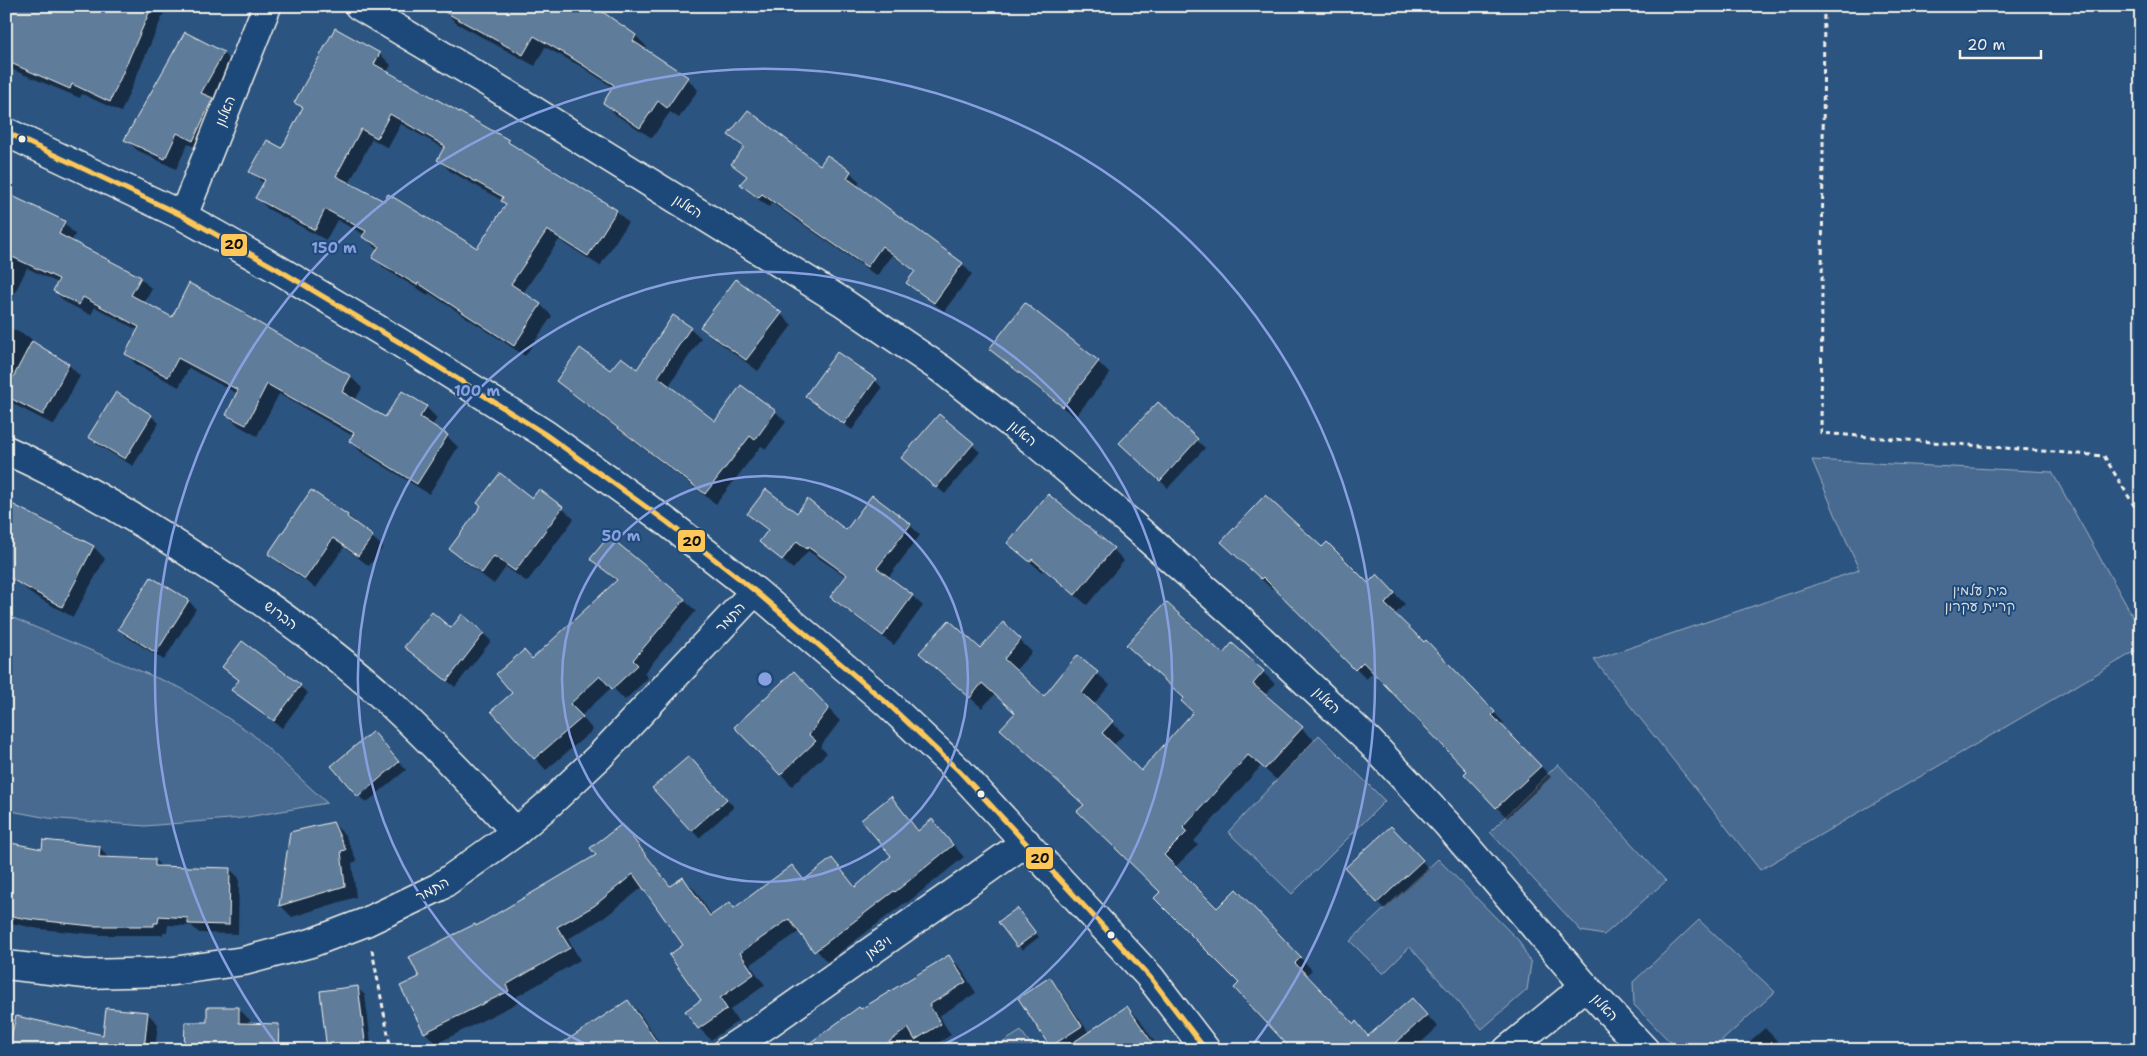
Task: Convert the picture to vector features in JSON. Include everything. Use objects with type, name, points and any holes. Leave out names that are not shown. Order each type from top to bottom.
[{"type":"street","name":"האלון","points":[[183,216],[267,6]]},
{"type":"street","name":"האלון","points":[[359,6],[489,82],[841,301],[941,369],[1033,441],[1237,617],[1370,742],[1447,824],[1585,986],[1645,1050]]},
{"type":"street","points":[[6,132],[183,216],[279,270],[391,337],[545,434],[667,522],[755,590],[887,703],[960,772],[1150,977],[1206,1050]]},
{"type":"street","name":"הברוש","points":[[6,450],[79,486],[164,536],[255,596],[329,651],[391,704],[451,762],[516,832]]},
{"type":"street","name":"התמר","points":[[6,965],[85,974],[166,972],[244,962],[311,943],[366,922],[439,888],[516,832],[600,756],[755,590]]},
{"type":"street","name":"ויצמן","points":[[728,1050],[1026,842]]},
{"type":"street","name":"האלון","points":[[1507,1050],[1585,986]]},
{"type":"path","points":[[1824,6],[1821,433],[2104,456],[2141,516]]},
{"type":"path","points":[[366,922],[391,1050]]},
{"type":"green space","name":"בית עלמין קריית עקרון","points":[[1812,460],[2052,472],[2141,631],[2141,648],[1760,870],[1594,660],[1859,570]]},
{"type":"green space","points":[[6,615],[181,688],[251,733],[327,803],[242,818],[145,826],[48,818],[6,810]]},
{"type":"green space","points":[[1319,735],[1385,801],[1292,894],[1228,832]]},
{"type":"green space","points":[[1558,764],[1666,881],[1604,935],[1581,931],[1490,832]]},
{"type":"green space","points":[[1438,859],[1519,941],[1531,963],[1527,990],[1482,1029],[1410,947],[1383,974],[1350,941]]},
{"type":"green space","points":[[1699,920],[1775,992],[1712,1050],[1678,1050],[1634,1005],[1633,982]]},
{"type":"green space","points":[[1021,1031],[1035,1050],[991,1050]]},
{"type":"building","points":[[6,6],[152,6],[110,102],[72,84],[70,89],[6,61]]},
{"type":"building","points":[[434,6],[594,6],[636,35],[633,41],[688,77],[667,108],[658,101],[640,128],[603,103],[614,85],[569,56],[534,36],[523,55]]},
{"type":"building","points":[[335,28],[380,53],[374,64],[509,140],[508,142],[617,210],[588,256],[547,230],[511,284],[541,304],[514,346],[418,283],[417,285],[372,258],[379,246],[362,237],[366,231],[325,209],[315,230],[255,198],[265,180],[249,172],[267,140],[282,148],[303,107],[294,103]],"holes":[[[390,114],[445,146],[437,160],[503,197],[501,201],[506,204],[477,248],[388,194],[384,201],[336,176],[361,129],[377,138]]]},
{"type":"building","points":[[185,32],[224,52],[201,93],[213,98],[193,141],[177,133],[165,159],[124,140]]},
{"type":"building","points":[[748,110],[820,165],[827,155],[851,171],[847,178],[963,263],[934,303],[906,283],[915,271],[882,246],[867,267],[762,194],[758,198],[740,184],[747,176],[731,164],[744,147],[728,135]]},
{"type":"building","points":[[6,193],[65,221],[59,234],[141,277],[131,295],[172,317],[189,283],[246,313],[245,315],[351,376],[342,392],[385,417],[402,391],[427,406],[420,417],[448,435],[417,484],[349,441],[354,433],[267,384],[246,425],[226,415],[238,390],[178,358],[168,377],[125,354],[139,327],[83,297],[79,305],[53,291],[59,279],[6,254]]},
{"type":"building","points":[[736,279],[782,313],[746,360],[700,327]]},
{"type":"building","points":[[1025,303],[1099,361],[1063,407],[989,349]]},
{"type":"building","points":[[673,315],[691,327],[658,377],[715,421],[741,385],[776,411],[755,440],[750,436],[705,494],[556,381],[580,348],[610,370],[621,357],[637,369]]},
{"type":"building","points":[[32,341],[69,364],[43,415],[6,396],[6,391]]},
{"type":"building","points":[[837,352],[876,379],[844,424],[805,396]]},
{"type":"building","points":[[116,392],[152,415],[125,459],[88,437]]},
{"type":"building","points":[[1158,402],[1198,439],[1160,481],[1119,443]]},
{"type":"building","points":[[939,414],[974,443],[936,488],[901,458]]},
{"type":"building","points":[[500,473],[532,498],[539,489],[563,507],[515,571],[494,556],[482,573],[449,549],[481,506],[477,503]]},
{"type":"building","points":[[766,489],[797,513],[807,499],[846,530],[872,495],[911,524],[877,568],[913,595],[883,636],[830,597],[847,575],[797,541],[782,560],[759,542],[768,530],[747,514]]},
{"type":"building","points":[[311,490],[348,515],[347,517],[373,536],[358,556],[333,538],[305,579],[268,554]]},
{"type":"building","points":[[1048,494],[1114,548],[1075,595],[1032,559],[1030,562],[1007,543]]},
{"type":"building","points":[[1265,495],[1322,547],[1327,542],[1368,583],[1377,574],[1395,593],[1385,604],[1424,642],[1426,640],[1495,712],[1492,715],[1541,766],[1496,808],[1464,774],[1467,771],[1363,662],[1355,670],[1263,577],[1261,579],[1221,542]]},
{"type":"building","points":[[6,501],[94,546],[62,607],[6,576]]},
{"type":"building","points":[[609,536],[685,599],[633,660],[638,665],[612,689],[600,676],[570,704],[583,717],[534,759],[491,711],[512,693],[496,674],[524,650],[532,659],[617,580],[590,559]]},
{"type":"building","points":[[151,577],[189,600],[156,653],[118,629]]},
{"type":"building","points":[[1166,602],[1223,654],[1232,643],[1264,671],[1253,684],[1303,727],[1265,769],[1248,755],[1183,828],[1187,832],[1164,855],[1217,908],[1236,889],[1301,957],[1295,963],[1354,1024],[1356,1021],[1368,1036],[1412,998],[1427,1015],[1388,1050],[1292,1050],[1234,988],[1239,983],[1154,898],[1160,892],[1077,811],[1084,805],[1000,729],[1015,713],[982,683],[970,698],[919,653],[949,620],[980,648],[1003,622],[1021,639],[1004,659],[1044,696],[1077,655],[1098,672],[1082,693],[1113,721],[1102,733],[1141,771],[1193,712],[1181,701],[1184,698],[1126,645]]},
{"type":"building","points":[[432,612],[451,628],[462,614],[484,633],[447,681],[404,647]]},
{"type":"building","points":[[242,641],[301,685],[274,721],[231,690],[239,680],[222,667]]},
{"type":"building","points":[[794,671],[829,708],[809,735],[816,741],[780,775],[734,727]]},
{"type":"building","points":[[373,731],[399,762],[358,797],[331,766]]},
{"type":"building","points":[[689,756],[727,799],[691,831],[652,788]]},
{"type":"building","points":[[891,796],[918,831],[932,819],[953,845],[895,892],[814,952],[789,919],[740,953],[754,974],[720,998],[727,1009],[698,1029],[685,1011],[701,1000],[669,955],[683,945],[633,874],[594,906],[557,927],[570,948],[506,985],[509,991],[424,1033],[400,986],[419,977],[409,957],[475,924],[476,926],[596,855],[590,848],[622,824],[670,886],[683,877],[710,916],[730,902],[734,908],[792,865],[804,880],[832,858],[855,887],[891,856],[861,820]]},
{"type":"building","points":[[333,822],[346,850],[341,851],[345,886],[279,906],[290,832]]},
{"type":"building","points":[[1391,826],[1423,860],[1377,903],[1345,868]]},
{"type":"building","points":[[43,840],[100,846],[99,857],[155,859],[155,866],[230,868],[229,925],[188,924],[188,918],[159,916],[158,923],[154,923],[154,926],[92,926],[6,915],[6,842],[42,849]]},
{"type":"building","points":[[1017,908],[1036,933],[1017,947],[998,922]]},
{"type":"building","points":[[949,955],[966,982],[929,1005],[941,1024],[915,1040],[908,1028],[878,1050],[800,1050],[859,1007],[861,1009]]},
{"type":"building","points":[[1050,977],[1082,1026],[1050,1047],[1018,998]]},
{"type":"building","points":[[358,986],[366,1050],[327,1050],[320,991]]},
{"type":"building","points":[[628,1000],[662,1050],[552,1050]]},
{"type":"building","points":[[1127,1006],[1157,1050],[1062,1050]]},
{"type":"building","points":[[207,1007],[239,1007],[239,1023],[279,1024],[278,1050],[184,1050],[185,1022],[207,1022]]},
{"type":"building","points":[[106,1008],[148,1012],[144,1050],[8,1050],[16,1016],[103,1035]]},
{"type":"transit line","name":"20","points":[[6,132],[183,216],[279,270],[399,342],[545,434],[667,522],[755,591],[887,703],[960,772],[1150,977],[1206,1050]]}]
